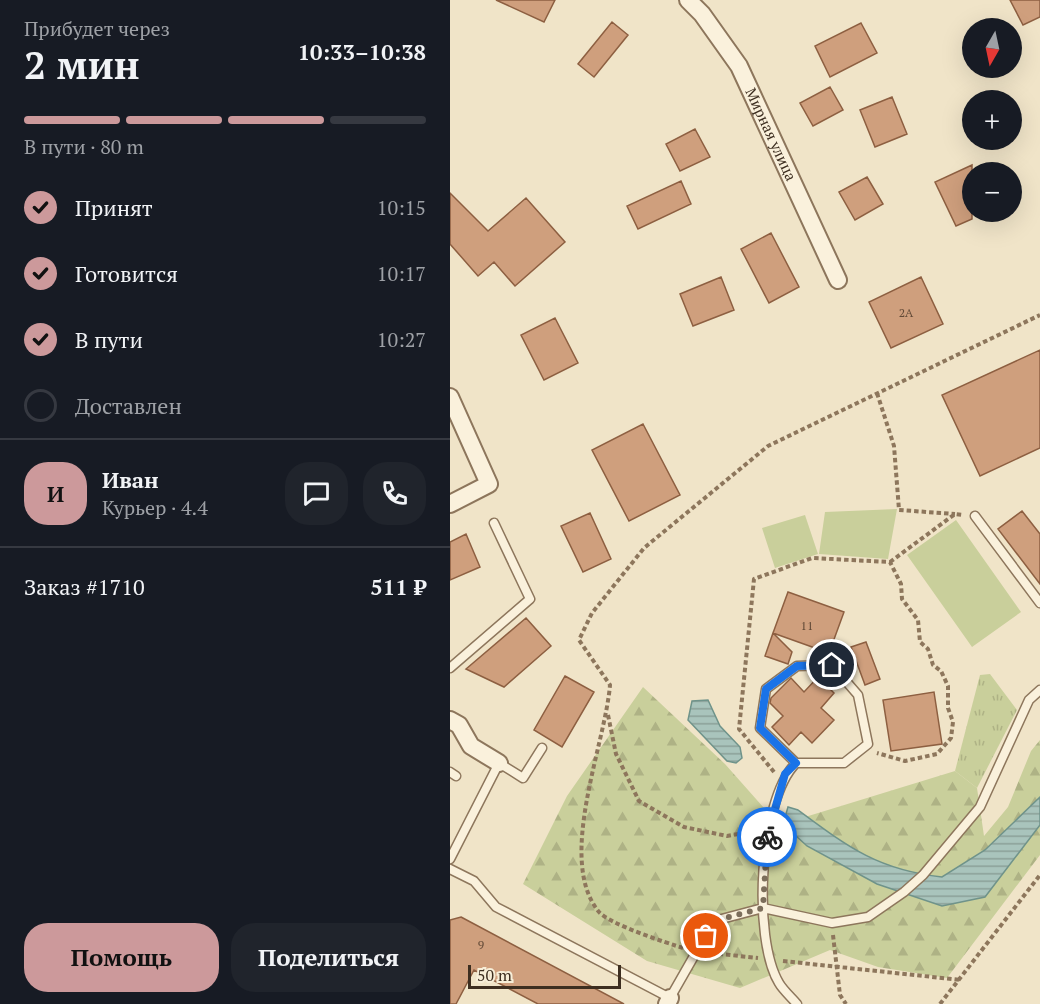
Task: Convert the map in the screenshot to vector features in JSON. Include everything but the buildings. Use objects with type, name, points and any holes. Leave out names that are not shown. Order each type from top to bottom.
[{"type":"street","name":"Мирная улица","points":[[688,0],[702,14],[740,66],[838,280]]},
{"type":"street","points":[[450,397],[489,484],[450,504]]},
{"type":"street","points":[[450,720],[459,725],[471,746],[499,763]]},
{"type":"lane","points":[[975,516],[1040,603]]},
{"type":"lane","points":[[450,668],[530,599],[494,523]]},
{"type":"lane","points":[[796,763],[760,728],[766,689],[797,666],[832,665],[858,695],[868,744],[844,763],[796,763],[785,774],[767,829],[763,908],[765,939],[779,982],[797,1004]]},
{"type":"lane","points":[[450,869],[474,881],[496,907],[669,1001],[714,921],[763,908],[832,923],[868,917],[904,892],[923,875],[980,807],[1029,700],[1040,690]]},
{"type":"lane","points":[[450,859],[499,763],[524,778],[542,748]]},
{"type":"path","points":[[961,980],[698,952],[659,941],[600,914],[585,888],[581,833],[597,746],[608,714],[610,685],[579,640],[592,614],[645,548],[768,446],[1040,315]]},
{"type":"path","points":[[877,393],[894,446],[899,510],[975,516]]},
{"type":"path","points":[[890,562],[955,514]]},
{"type":"path","points":[[608,714],[616,754],[639,801],[684,827],[706,832],[727,836],[767,829]]},
{"type":"path","points":[[940,1004],[961,980],[1040,875]]},
{"type":"path","points":[[832,923],[840,994],[846,1004]]},
{"type":"green space","points":[[897,509],[888,559],[819,554],[825,512]]},
{"type":"green space","points":[[805,515],[818,554],[775,568],[762,528]]},
{"type":"green space","points":[[956,520],[1021,612],[972,647],[907,555]]},
{"type":"green space","points":[[990,674],[1017,710],[977,788],[955,771],[980,675]]},
{"type":"green space","points":[[643,687],[725,764],[779,825],[955,771],[977,788],[984,836],[1008,807],[1031,751],[1040,740],[1040,855],[947,978],[878,967],[830,950],[740,988],[647,961],[523,884],[567,796]]},
{"type":"water","points":[[708,700],[720,726],[740,747],[742,758],[736,763],[727,761],[688,720],[692,701]]},
{"type":"water","points":[[1040,797],[1040,825],[985,897],[942,906],[877,884],[807,846],[783,824],[788,807],[798,810],[865,855],[900,869],[942,877],[985,850]]},
{"type":"way so far","points":[[706,936],[714,921],[763,908],[767,837]]},
{"type":"route","points":[[767,837],[767,829],[785,774],[796,763],[760,728],[766,689],[797,666],[832,665]]}]
